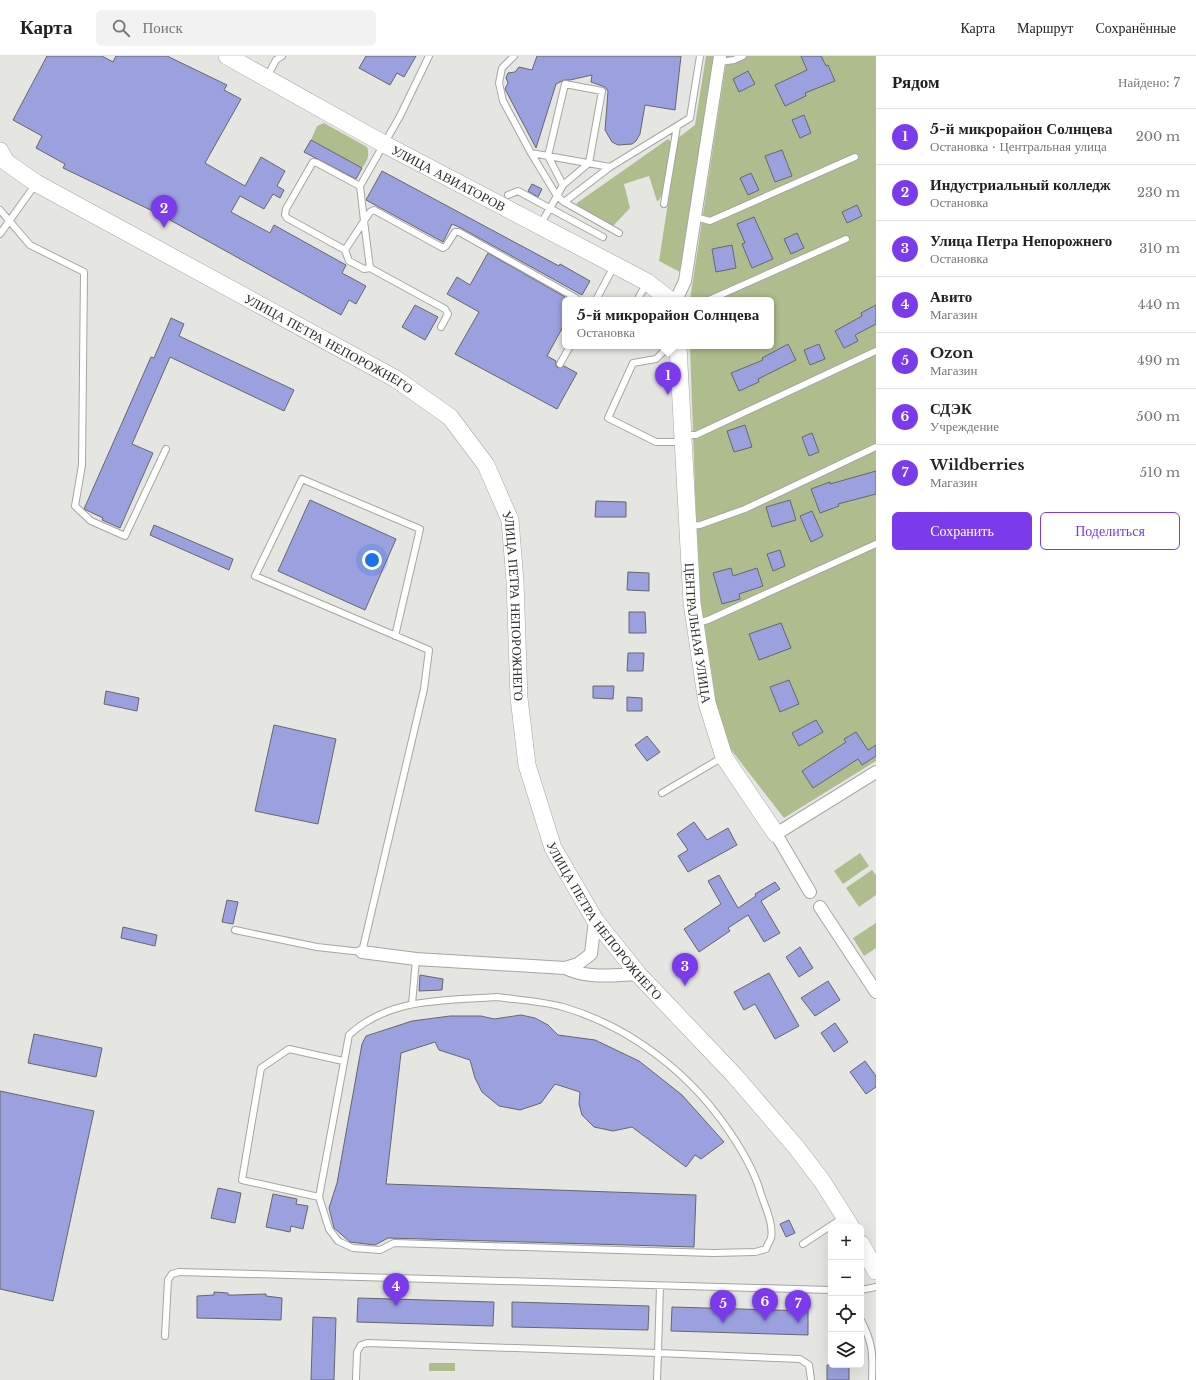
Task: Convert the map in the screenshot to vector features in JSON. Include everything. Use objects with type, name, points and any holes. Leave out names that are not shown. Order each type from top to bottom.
[{"type":"street","name":"УЛИЦА АВИАТОРОВ","points":[[227,56],[384,144],[647,282],[666,297]]},
{"type":"street","points":[[677,297],[685,281],[720,59]]},
{"type":"street","name":"УЛИЦА ПЕТРА НЕПОРОЖНЕГО","points":[[0,151],[6,162],[36,183],[396,379],[450,417],[486,465],[510,520],[515,581],[519,698],[527,765],[554,848],[595,920],[638,974],[735,1076],[791,1141],[822,1181],[848,1222]]},
{"type":"street","name":"ЦЕНТРАЛЬНАЯ УЛИЦА","points":[[678,349],[687,526],[695,623],[707,703],[724,756],[776,834],[810,892]]},
{"type":"street","points":[[776,834],[876,772]]},
{"type":"street","points":[[820,907],[876,992]]},
{"type":"street","points":[[564,968],[578,964],[591,954],[595,920]]},
{"type":"street","points":[[362,952],[416,959],[564,968],[576,973],[606,975],[638,974]]},
{"type":"street","points":[[864,1249],[876,1271]]},
{"type":"lane","points":[[267,78],[276,60],[282,56]]},
{"type":"lane","points":[[370,268],[360,186],[384,144],[429,56]]},
{"type":"lane","points":[[514,56],[502,68],[499,83],[503,101],[531,153],[557,196],[564,202],[619,233]]},
{"type":"lane","points":[[564,202],[610,167],[690,118],[700,56]]},
{"type":"lane","points":[[720,59],[734,60],[743,56]]},
{"type":"lane","points":[[540,226],[563,185],[589,163],[602,91],[565,84],[548,156],[563,185]]},
{"type":"lane","points":[[664,204],[677,126]]},
{"type":"lane","points":[[531,153],[610,167]]},
{"type":"lane","points":[[695,217],[710,221],[855,157]]},
{"type":"lane","points":[[360,186],[318,163],[313,162],[285,212],[288,218],[345,250],[349,261],[364,269],[370,268],[445,309],[448,314],[441,327]]},
{"type":"lane","points":[[0,234],[36,183]]},
{"type":"lane","points":[[508,195],[518,191],[603,237]]},
{"type":"lane","points":[[0,210],[9,223],[30,245],[84,272],[82,465],[75,506],[91,521],[124,536],[166,449]]},
{"type":"lane","points":[[345,250],[370,212],[374,210],[442,248],[446,246],[455,232],[459,232],[574,297]]},
{"type":"lane","points":[[716,297],[846,240]]},
{"type":"lane","points":[[598,297],[615,265]]},
{"type":"lane","points":[[640,297],[647,282]]},
{"type":"lane","points":[[560,364],[568,349]]},
{"type":"lane","points":[[666,349],[656,359],[634,363],[608,418],[656,442],[682,439],[696,435],[876,351]]},
{"type":"lane","points":[[687,526],[700,526],[745,509],[876,447]]},
{"type":"lane","points":[[235,930],[317,947],[362,952],[424,689],[429,650],[395,636],[255,576],[302,479],[420,528],[395,636]]},
{"type":"lane","points":[[695,623],[708,620],[876,544]]},
{"type":"lane","points":[[662,793],[724,756]]},
{"type":"lane","points":[[412,1004],[416,959]]},
{"type":"lane","points":[[497,997],[562,1006],[611,1026],[665,1060],[692,1085],[716,1112],[741,1149],[756,1178],[769,1217],[771,1238],[766,1249],[755,1252],[713,1253],[394,1243],[380,1250],[353,1248],[338,1241],[329,1229],[319,1197],[343,1061],[349,1035],[358,1027],[372,1017],[386,1010],[412,1004],[497,997]]},
{"type":"lane","points":[[319,1197],[242,1180],[261,1068],[289,1049],[343,1061]]},
{"type":"lane","points":[[803,1244],[848,1222]]},
{"type":"lane","points":[[165,1336],[168,1280],[172,1274],[179,1272],[828,1290]]},
{"type":"lane","points":[[657,1380],[660,1286]]},
{"type":"lane","points":[[864,1289],[876,1287]]},
{"type":"lane","points":[[864,1326],[869,1336],[872,1348],[872,1380]]},
{"type":"lane","points":[[356,1380],[357,1352],[361,1345],[367,1343],[800,1359],[809,1365],[811,1380]]},
{"type":"green space","points":[[706,56],[714,56],[680,272],[659,261],[678,138],[695,125]]},
{"type":"green space","points":[[727,56],[876,56],[876,761],[784,818],[711,724],[699,605],[690,349],[774,349],[774,297],[690,297]]},
{"type":"green space","points":[[324,123],[367,147],[368,158],[362,168],[311,140],[317,126]]},
{"type":"green space","points":[[668,139],[671,142],[663,193],[659,200],[657,201],[649,176],[624,184],[630,208],[612,227],[576,206],[577,203]]},
{"type":"green space","points":[[860,853],[869,866],[843,884],[834,871]]},
{"type":"green space","points":[[872,870],[876,875],[876,895],[859,907],[846,888]]},
{"type":"green space","points":[[876,923],[876,948],[864,956],[853,938]]},
{"type":"green space","points":[[429,1363],[455,1363],[455,1371],[429,1371]]},
{"type":"building","points":[[47,56],[102,56],[113,62],[116,56],[167,56],[227,85],[224,90],[241,99],[205,163],[245,186],[261,157],[285,171],[277,186],[284,190],[280,198],[273,194],[264,209],[240,196],[231,212],[270,233],[274,225],[346,265],[342,273],[366,286],[356,304],[349,300],[341,315],[161,215],[63,168],[65,164],[36,148],[42,136],[13,120]]},
{"type":"building","points":[[366,56],[416,56],[404,77],[397,73],[390,85],[359,68]]},
{"type":"building","points":[[537,56],[681,56],[675,110],[645,105],[640,134],[636,141],[632,144],[618,145],[612,142],[605,130],[608,91],[605,87],[591,82],[592,75],[564,80],[556,84],[536,148],[505,89],[508,83],[506,78],[508,73],[515,72],[519,67],[532,70]]},
{"type":"building","points":[[801,56],[821,56],[826,66],[828,65],[835,81],[805,93],[806,96],[785,106],[775,85],[807,70]]},
{"type":"building","points":[[748,71],[755,84],[739,92],[733,79]]},
{"type":"building","points":[[804,115],[811,133],[800,138],[792,120]]},
{"type":"building","points":[[311,140],[362,168],[356,179],[304,152]]},
{"type":"building","points":[[782,150],[792,176],[775,182],[765,156]]},
{"type":"building","points":[[382,171],[559,266],[560,264],[590,281],[582,295],[452,224],[443,242],[366,200]]},
{"type":"building","points":[[751,173],[759,190],[748,195],[740,178]]},
{"type":"building","points":[[532,184],[542,189],[538,197],[528,191]]},
{"type":"building","points":[[857,205],[862,216],[847,223],[842,212]]},
{"type":"building","points":[[754,217],[773,259],[752,268],[742,244],[745,243],[737,224]]},
{"type":"building","points":[[797,233],[804,248],[791,254],[784,239]]},
{"type":"building","points":[[732,245],[736,268],[716,272],[712,249]]},
{"type":"building","points":[[488,253],[565,297],[562,297],[562,328],[547,356],[556,361],[556,366],[558,368],[564,366],[577,373],[557,409],[455,354],[479,312],[447,294],[457,277],[470,285]]},
{"type":"building","points":[[415,305],[438,317],[425,340],[402,327]]},
{"type":"building","points":[[876,305],[876,324],[855,335],[858,341],[844,348],[835,331],[862,316],[861,313]]},
{"type":"building","points":[[171,318],[184,324],[179,336],[294,390],[284,411],[170,357],[132,444],[153,453],[120,528],[102,520],[103,518],[84,509],[151,357],[154,358]]},
{"type":"building","points":[[788,344],[796,360],[758,379],[759,382],[739,391],[731,373],[763,360],[762,358]]},
{"type":"building","points":[[819,344],[825,359],[810,365],[804,350]]},
{"type":"building","points":[[745,425],[752,447],[734,452],[727,431]]},
{"type":"building","points":[[812,433],[819,452],[809,456],[802,437]]},
{"type":"building","points":[[876,471],[876,494],[838,504],[839,506],[820,513],[811,489],[830,482],[830,484]]},
{"type":"building","points":[[310,500],[396,539],[365,610],[278,571]]},
{"type":"building","points":[[790,500],[796,520],[772,527],[766,507]]},
{"type":"building","points":[[596,501],[626,502],[626,517],[595,517]]},
{"type":"building","points":[[812,511],[823,536],[811,542],[800,516]]},
{"type":"building","points":[[154,525],[233,559],[229,570],[150,535]]},
{"type":"building","points":[[780,550],[785,566],[773,571],[767,554]]},
{"type":"building","points":[[731,568],[733,576],[757,568],[763,586],[739,594],[740,599],[722,604],[713,573]]},
{"type":"building","points":[[628,572],[649,573],[649,591],[627,590]]},
{"type":"building","points":[[629,612],[645,612],[646,633],[629,633]]},
{"type":"building","points":[[781,623],[791,648],[759,660],[749,634]]},
{"type":"building","points":[[628,653],[644,653],[643,671],[627,671]]},
{"type":"building","points":[[789,680],[799,704],[780,712],[770,687]]},
{"type":"building","points":[[593,686],[614,686],[613,699],[593,698]]},
{"type":"building","points":[[106,691],[139,698],[137,711],[104,704]]},
{"type":"building","points":[[627,697],[642,698],[642,711],[627,711]]},
{"type":"building","points":[[816,720],[823,732],[799,746],[792,733]]},
{"type":"building","points":[[274,725],[336,739],[318,824],[255,811]]},
{"type":"building","points":[[856,732],[868,750],[876,745],[876,756],[862,765],[858,759],[813,788],[802,771],[846,742],[844,739]]},
{"type":"building","points":[[647,736],[660,752],[647,761],[635,745]]},
{"type":"building","points":[[694,822],[707,840],[728,828],[737,845],[688,872],[678,856],[688,850],[677,834]]},
{"type":"building","points":[[719,875],[738,908],[756,896],[755,894],[775,882],[780,889],[761,901],[780,933],[764,942],[748,915],[728,928],[730,931],[699,952],[684,929],[721,904],[708,881]]},
{"type":"building","points":[[227,900],[238,902],[233,924],[222,922]]},
{"type":"building","points":[[123,927],[157,935],[155,946],[121,938]]},
{"type":"building","points":[[800,947],[813,968],[799,977],[786,957]]},
{"type":"building","points":[[769,973],[799,1026],[775,1039],[755,1004],[744,1010],[734,992]]},
{"type":"building","points":[[420,975],[443,979],[442,990],[419,991]]},
{"type":"building","points":[[828,981],[840,1000],[815,1016],[801,998]]},
{"type":"building","points":[[521,1015],[535,1018],[548,1025],[558,1035],[595,1040],[639,1061],[682,1095],[724,1142],[701,1159],[695,1155],[686,1167],[632,1127],[613,1131],[594,1127],[582,1115],[579,1104],[580,1092],[555,1084],[541,1103],[520,1110],[499,1106],[482,1092],[475,1078],[470,1060],[439,1050],[435,1042],[401,1053],[386,1184],[696,1195],[694,1247],[388,1238],[375,1245],[350,1242],[334,1228],[329,1208],[337,1183],[362,1044],[366,1036],[412,1021],[450,1016],[481,1016],[494,1019]]},
{"type":"building","points":[[835,1023],[848,1042],[834,1052],[821,1033]]},
{"type":"building","points":[[34,1034],[102,1048],[96,1077],[28,1063]]},
{"type":"building","points":[[865,1061],[876,1076],[876,1087],[866,1094],[850,1072]]},
{"type":"building","points":[[0,1091],[94,1111],[53,1301],[0,1289]]},
{"type":"building","points":[[218,1188],[241,1193],[235,1223],[211,1218]]},
{"type":"building","points":[[273,1194],[297,1199],[296,1204],[308,1206],[303,1229],[291,1226],[290,1232],[266,1227]]},
{"type":"building","points":[[789,1220],[795,1233],[786,1237],[780,1224]]},
{"type":"building","points":[[214,1292],[228,1293],[228,1295],[266,1294],[266,1296],[282,1298],[281,1320],[197,1318],[197,1296],[214,1295]]},
{"type":"building","points":[[358,1298],[494,1302],[493,1326],[357,1322]]},
{"type":"building","points":[[512,1302],[649,1306],[648,1330],[512,1327]]},
{"type":"building","points":[[672,1307],[808,1311],[808,1335],[671,1331]]},
{"type":"building","points":[[313,1317],[336,1318],[334,1380],[311,1380]]},
{"type":"building","points":[[827,1365],[828,1368],[849,1368],[849,1380],[827,1380]]},
{"type":"place","name":"Индустриальный колледж","points":[[164,228]]},
{"type":"place","name":"5-й микрорайон Солнцева","points":[[668,395]]},
{"type":"place","name":"Улица Петра Непорожнего","points":[[685,986]]},
{"type":"place","name":"Авито","points":[[396,1306]]},
{"type":"place","name":"СДЭК","points":[[765,1321]]},
{"type":"place","name":"Ozon","points":[[723,1323]]},
{"type":"place","name":"Wildberries","points":[[798,1323]]}]
